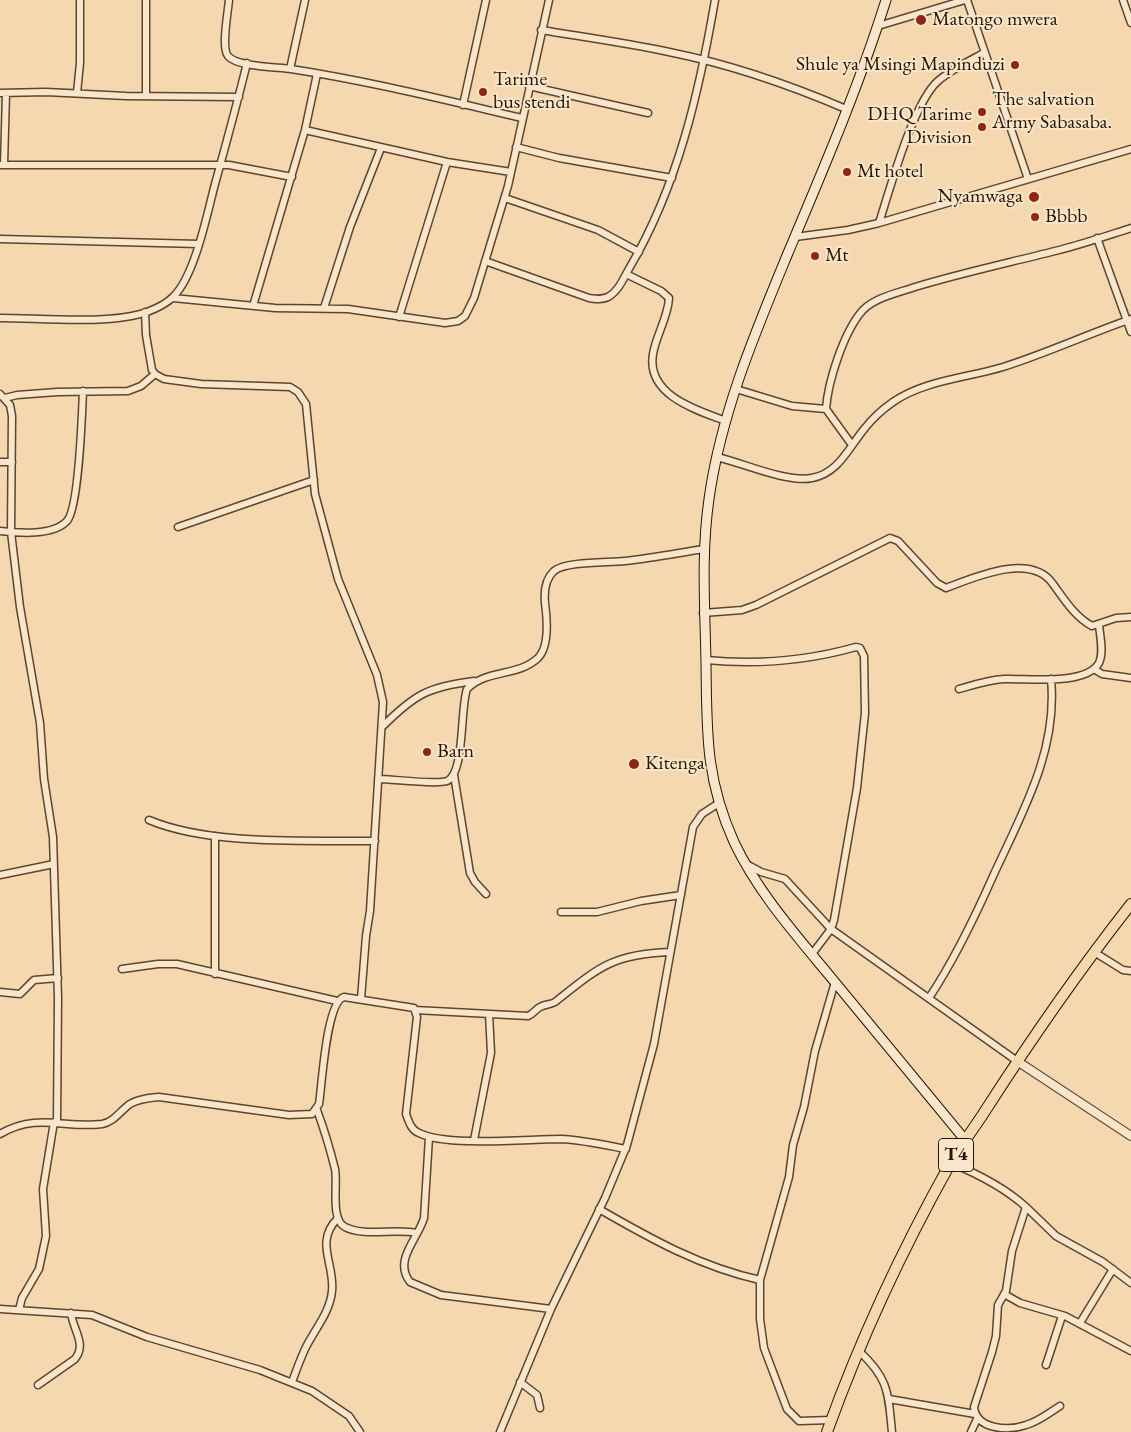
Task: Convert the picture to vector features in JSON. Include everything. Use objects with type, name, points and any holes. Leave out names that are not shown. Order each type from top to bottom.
[{"type":"highway","name":"T4","points":[[827,1432],[858,1351],[893,1274],[951,1163],[1017,1061],[1094,952],[1131,904]]},
{"type":"main road","points":[[886,0],[846,109],[754,336],[726,421],[709,498],[704,549],[703,613],[706,660],[706,722],[710,767],[719,803],[735,843],[746,864],[812,954],[966,1141]]},
{"type":"street","points":[[77,93],[80,49],[80,0]]},
{"type":"street","points":[[146,0],[146,96]]},
{"type":"street","points":[[229,0],[225,43],[226,54],[230,58],[247,63],[372,83],[522,118]]},
{"type":"street","points":[[290,69],[305,0]]},
{"type":"street","points":[[463,105],[486,0]]},
{"type":"street","points":[[173,298],[299,310],[324,308],[445,323],[458,321],[465,316],[472,304],[511,172],[549,0]]},
{"type":"street","points":[[485,262],[600,300],[609,297],[617,290],[639,252],[672,178],[705,60],[715,0]]},
{"type":"street","points":[[878,26],[966,0],[1028,180]]},
{"type":"street","points":[[1123,0],[1129,8],[1131,23]]},
{"type":"street","points":[[541,30],[705,60],[790,87],[846,109]]},
{"type":"street","points":[[879,223],[905,145],[929,92],[952,71],[984,53]]},
{"type":"street","points":[[0,318],[78,319],[127,316],[145,312],[173,298],[189,272],[199,244],[247,63]]},
{"type":"street","points":[[253,306],[305,130],[317,74]]},
{"type":"street","points":[[529,86],[648,113]]},
{"type":"street","points":[[239,97],[3,93],[2,165],[221,164],[292,177]]},
{"type":"street","points":[[305,130],[447,162],[511,172]]},
{"type":"street","points":[[516,147],[559,158],[672,178]]},
{"type":"street","points":[[324,308],[350,226],[381,148]]},
{"type":"street","points":[[795,237],[848,230],[879,223],[1131,149]]},
{"type":"street","points":[[399,317],[447,162]]},
{"type":"street","points":[[504,198],[598,230],[639,252]]},
{"type":"street","points":[[852,445],[826,409],[827,393],[851,329],[864,310],[879,299],[970,270],[1039,255],[1131,228]]},
{"type":"street","points":[[1097,238],[1129,320],[1131,332]]},
{"type":"street","points":[[0,239],[199,244]]},
{"type":"street","points":[[626,274],[661,291],[669,298],[669,307],[653,354],[652,370],[664,391],[697,410],[726,421]]},
{"type":"street","points":[[145,312],[146,334],[152,370],[155,374],[164,379],[201,384],[290,388],[298,392],[306,404],[308,443],[315,494],[338,579],[377,675],[383,702],[370,911],[361,999]]},
{"type":"street","points":[[717,458],[740,462],[789,478],[810,479],[825,475],[834,468],[866,426],[891,403],[909,392],[1026,360],[1129,320]]},
{"type":"street","points":[[3,396],[38,393],[128,391],[142,386],[155,374]]},
{"type":"street","points":[[736,388],[792,406],[826,409]]},
{"type":"street","points":[[0,531],[46,530],[61,526],[71,516],[81,436],[83,392]]},
{"type":"street","points":[[3,396],[10,405],[12,416],[11,532],[20,607],[40,723],[44,779],[53,837],[58,978],[55,1122],[43,1189],[46,1236],[39,1270],[22,1298],[19,1310]]},
{"type":"street","points":[[0,462],[12,462]]},
{"type":"street","points":[[178,527],[314,480]]},
{"type":"street","points":[[703,613],[742,610],[756,605],[890,538],[898,541],[937,583],[946,588],[1003,569],[1027,568],[1041,571],[1084,622],[1092,626],[1116,618],[1131,617]]},
{"type":"street","points":[[382,727],[405,705],[420,694],[449,684],[478,680],[518,670],[539,657],[544,650],[546,633],[546,586],[555,570],[566,566],[625,561],[704,549]]},
{"type":"street","points":[[959,689],[1003,679],[1051,679],[1086,674],[1094,669],[1099,661],[1101,652],[1099,625]]},
{"type":"street","points":[[706,660],[766,663],[818,656],[856,647],[862,651],[866,671],[865,713],[857,788],[832,929],[812,954]]},
{"type":"street","points":[[1094,669],[1102,674],[1131,678]]},
{"type":"street","points":[[929,998],[950,966],[983,902],[1037,779],[1052,717],[1051,679]]},
{"type":"street","points":[[478,680],[467,689],[464,695],[459,754],[454,775],[462,810],[468,866],[475,882],[486,894]]},
{"type":"street","points":[[378,778],[438,782],[448,781],[454,775]]},
{"type":"street","points":[[500,1432],[551,1309],[626,1149],[654,1044],[695,822],[702,814],[719,803]]},
{"type":"street","points":[[149,820],[172,830],[214,836],[375,840]]},
{"type":"street","points":[[214,836],[214,974]]},
{"type":"street","points":[[0,875],[54,864]]},
{"type":"street","points":[[746,864],[761,872],[785,879],[832,929],[1017,1061],[1131,1136]]},
{"type":"street","points":[[561,912],[597,912],[641,901],[681,895]]},
{"type":"street","points":[[417,1233],[350,1229],[344,1227],[338,1218],[335,1171],[317,1110],[328,1031],[337,1001],[344,996],[410,1006],[415,1010],[528,1016],[543,1005],[554,1003],[576,983],[614,961],[635,955],[670,952]]},
{"type":"street","points":[[1094,952],[1123,970],[1131,971]]},
{"type":"street","points":[[122,969],[158,964],[177,964],[337,1001]]},
{"type":"street","points":[[0,992],[20,994],[34,980],[58,978]]},
{"type":"street","points":[[831,1420],[799,1421],[787,1410],[764,1348],[759,1294],[760,1280],[789,1177],[793,1144],[804,1107],[815,1051],[835,982]]},
{"type":"street","points":[[415,1010],[417,1024],[406,1114],[410,1124],[417,1132],[430,1137],[474,1140],[561,1139],[626,1149]]},
{"type":"street","points":[[474,1140],[491,1053],[489,1014]]},
{"type":"street","points":[[0,1134],[28,1124],[55,1122],[103,1124],[112,1120],[130,1104],[141,1099],[159,1097],[294,1115],[307,1116],[317,1110]]},
{"type":"street","points":[[430,1137],[424,1218],[407,1252],[404,1263],[405,1274],[410,1282],[441,1295],[551,1309]]},
{"type":"street","points":[[951,1163],[975,1173],[1006,1191],[1056,1236],[1113,1269],[1131,1282]]},
{"type":"street","points":[[971,1432],[976,1416],[974,1407],[996,1336],[998,1305],[1004,1294],[1012,1251],[1026,1207]]},
{"type":"street","points":[[599,1209],[659,1244],[696,1261],[732,1274],[760,1280]]},
{"type":"street","points":[[292,1382],[305,1349],[327,1310],[331,1296],[332,1289],[327,1261],[327,1234],[338,1218]]},
{"type":"street","points":[[1080,1324],[1113,1269]]},
{"type":"street","points":[[1004,1294],[1020,1303],[1062,1316],[1080,1324],[1131,1351]]},
{"type":"street","points":[[0,1309],[92,1315],[147,1337],[222,1357],[312,1391],[343,1411],[360,1432]]},
{"type":"street","points":[[38,1385],[75,1359],[80,1353],[80,1340],[71,1313]]},
{"type":"street","points":[[1046,1365],[1062,1316]]},
{"type":"street","points":[[858,1351],[876,1368],[883,1378],[889,1399],[892,1432]]},
{"type":"street","points":[[520,1382],[537,1395],[540,1408]]},
{"type":"street","points":[[889,1399],[976,1416],[986,1425],[1015,1430],[1060,1406]]},
{"type":"place","name":"Matongo mwera","points":[[921,20]]},
{"type":"place","name":"Shule ya Msingi Mapinduzi","points":[[1015,65]]},
{"type":"place","name":"Tarime bus stendi","points":[[483,92]]},
{"type":"place","name":"The salvation Army Sabasaba.","points":[[982,112]]},
{"type":"place","name":"DHQ Tarime Division","points":[[982,127]]},
{"type":"place","name":"Mt hotel","points":[[847,172]]},
{"type":"place","name":"Nyamwaga","points":[[1034,197]]},
{"type":"place","name":"Bbbb","points":[[1035,217]]},
{"type":"place","name":"Mt","points":[[815,256]]},
{"type":"place","name":"Barn","points":[[427,752]]},
{"type":"place","name":"Kitenga","points":[[634,764]]}]
